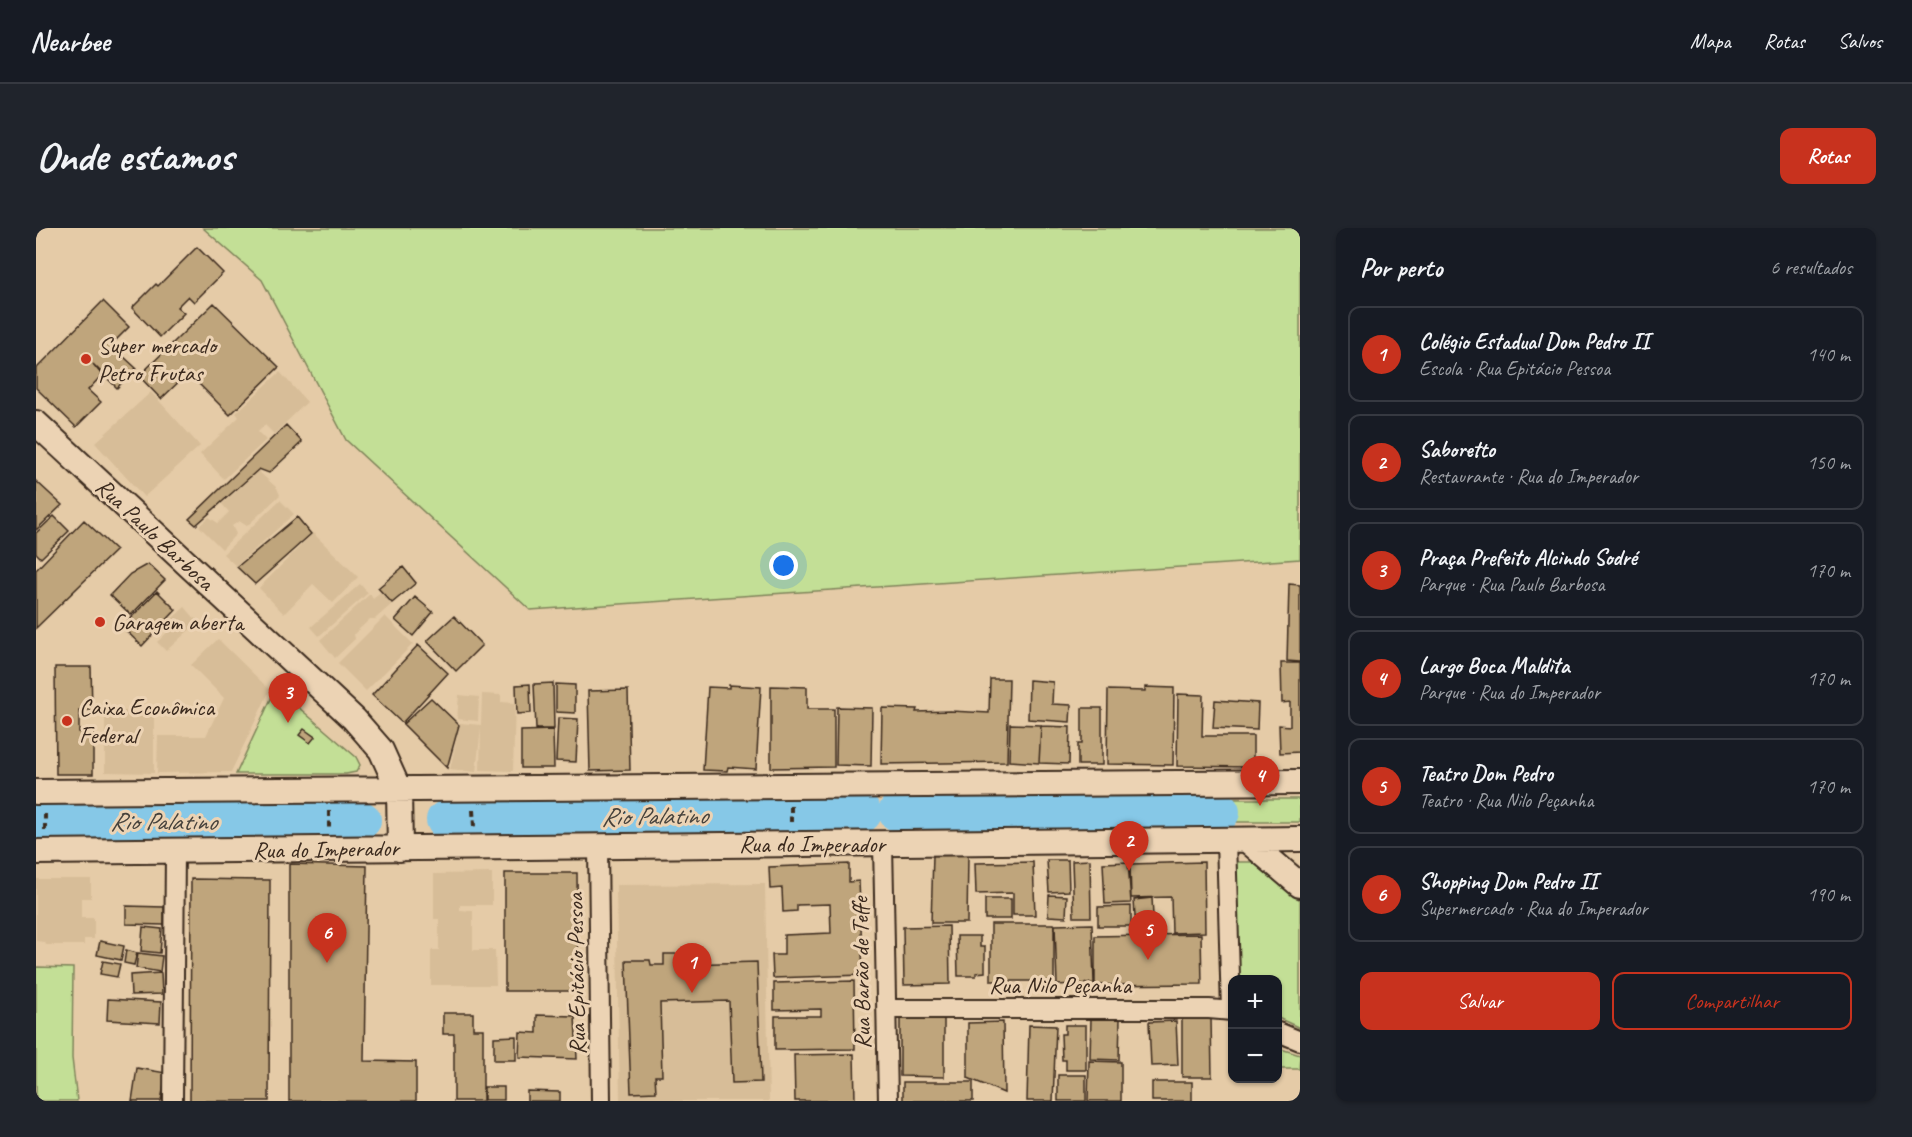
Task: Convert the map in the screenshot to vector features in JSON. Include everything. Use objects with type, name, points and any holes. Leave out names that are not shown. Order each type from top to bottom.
[{"type":"main road","name":"Rua Paulo Barbosa","points":[[36,423],[354,719],[381,750],[399,790],[400,849]]},
{"type":"main road","points":[[41,792],[1300,782]]},
{"type":"main road","name":"Rua do Imperador","points":[[41,852],[1300,839]]},
{"type":"main road","points":[[1237,840],[1300,885]]},
{"type":"street","points":[[1233,975],[1237,840]]},
{"type":"street","name":"Rua Barão de Teffe","points":[[883,844],[888,1101]]},
{"type":"street","name":"Rua Epitácio Pessoa","points":[[598,847],[601,1101]]},
{"type":"street","points":[[173,1101],[175,851]]},
{"type":"street","name":"Rua Nilo Peçanha","points":[[886,1009],[1228,1011]]},
{"type":"street","points":[[1282,1034],[1300,1041]]},
{"type":"path","points":[[791,786],[792,844]]},
{"type":"path","points":[[473,788],[474,848]]},
{"type":"path","points":[[329,790],[329,837]]},
{"type":"path","points":[[41,792],[41,852]]},
{"type":"shaded area","points":[[280,372],[307,402],[274,434],[265,425],[258,432],[266,440],[224,479],[200,454],[239,417],[236,413]]},
{"type":"shaded area","points":[[151,392],[200,446],[144,497],[95,443]]},
{"type":"shaded area","points":[[258,471],[277,488],[280,495],[247,526],[239,521],[232,526],[236,534],[222,549],[199,526],[209,517],[218,523],[229,512],[222,504]]},
{"type":"shaded area","points":[[280,500],[294,514],[236,566],[223,554]]},
{"type":"shaded area","points":[[313,533],[358,577],[333,603],[313,584],[284,614],[259,588]]},
{"type":"shaded area","points":[[360,584],[368,593],[319,636],[311,627]]},
{"type":"shaded area","points":[[380,592],[392,604],[375,619],[370,619],[354,634],[355,639],[335,658],[320,640],[370,594],[373,599]]},
{"type":"shaded area","points":[[185,607],[198,622],[166,651],[157,642],[171,629],[166,624]]},
{"type":"shaded area","points":[[385,616],[413,644],[366,691],[338,663]]},
{"type":"shaded area","points":[[218,639],[270,690],[231,772],[157,773],[158,736],[206,736],[224,698],[191,665]]},
{"type":"shaded area","points":[[482,694],[501,695],[501,702],[515,703],[513,771],[480,770],[481,728],[476,772],[450,769],[460,723],[481,725]]},
{"type":"shaded area","points":[[459,695],[479,697],[478,721],[457,719]]},
{"type":"shaded area","points":[[105,711],[154,711],[154,773],[105,772]]},
{"type":"shaded area","points":[[492,873],[492,905],[460,905],[460,910],[473,911],[473,950],[495,950],[496,985],[431,985],[431,950],[439,950],[439,919],[434,919],[434,874]]},
{"type":"shaded area","points":[[36,879],[91,879],[91,898],[81,898],[81,918],[94,918],[94,939],[84,939],[84,945],[46,945],[45,942],[36,941]]},
{"type":"shaded area","points":[[765,884],[769,1101],[620,1101],[616,885]]},
{"type":"green space","points":[[203,228],[1300,228],[1300,559],[530,610],[346,440],[262,280]]},
{"type":"green space","points":[[276,688],[356,757],[360,765],[356,772],[346,774],[236,774]]},
{"type":"green space","points":[[1221,799],[1300,799],[1300,822],[1221,822]]},
{"type":"green space","points":[[1233,862],[1252,862],[1300,900],[1300,1028],[1282,1020],[1282,975],[1237,975]]},
{"type":"green space","points":[[36,967],[73,968],[72,1058],[77,1101],[36,1101]]},
{"type":"green space","points":[[1282,1049],[1300,1055],[1299,1069],[1282,1069]]},
{"type":"building","points":[[197,247],[223,273],[194,302],[188,296],[177,307],[184,313],[160,337],[132,308]]},
{"type":"building","name":"Super mercado Petro Frutas","points":[[103,301],[129,327],[111,345],[136,368],[117,388],[93,364],[102,375],[88,390],[101,402],[76,427],[36,388],[36,369]]},
{"type":"building","points":[[214,303],[279,367],[230,415],[188,373],[161,399],[139,376]]},
{"type":"building","points":[[286,425],[302,442],[269,473],[259,469],[196,525],[189,519]]},
{"type":"building","points":[[36,481],[62,505],[36,530]]},
{"type":"building","points":[[54,516],[69,531],[41,558],[36,553],[36,533]]},
{"type":"building","points":[[297,517],[311,534],[255,584],[237,567]]},
{"type":"building","points":[[84,520],[116,550],[36,628],[36,570]]},
{"type":"building","points":[[148,564],[165,580],[131,615],[110,595],[130,574]]},
{"type":"building","points":[[403,567],[416,583],[392,603],[378,588]]},
{"type":"building","points":[[1289,584],[1300,585],[1300,662],[1287,661]]},
{"type":"building","points":[[157,591],[176,610],[142,646],[122,627]]},
{"type":"building","points":[[415,597],[433,612],[413,636],[395,620]]},
{"type":"building","points":[[454,616],[482,645],[456,671],[427,641]]},
{"type":"building","points":[[418,645],[448,673],[402,723],[372,695]]},
{"type":"building","points":[[1281,663],[1300,663],[1300,752],[1280,753],[1279,725],[1290,726],[1290,702],[1282,703]]},
{"type":"building","name":"Caixa Econômica Federal","points":[[55,667],[91,667],[92,710],[79,710],[79,732],[93,732],[93,774],[56,774]]},
{"type":"building","points":[[990,679],[1009,679],[1007,762],[881,764],[882,708],[917,709],[916,712],[989,713]]},
{"type":"building","points":[[1029,680],[1053,682],[1052,704],[1071,705],[1070,722],[1028,719]]},
{"type":"building","points":[[553,683],[554,729],[536,729],[534,684]]},
{"type":"building","points":[[530,684],[531,713],[517,714],[516,685]]},
{"type":"building","points":[[556,684],[575,685],[575,713],[556,712]]},
{"type":"building","points":[[729,685],[761,687],[756,769],[728,767],[727,771],[703,770],[708,687],[729,688]]},
{"type":"building","points":[[771,686],[807,687],[807,709],[834,709],[834,767],[771,768]]},
{"type":"building","points":[[1145,687],[1174,688],[1173,765],[1107,764],[1108,690],[1145,691]]},
{"type":"building","points":[[628,690],[630,770],[590,771],[588,691]]},
{"type":"building","points":[[1178,694],[1203,695],[1202,736],[1253,736],[1253,767],[1177,766]]},
{"type":"building","points":[[431,698],[459,725],[447,768],[403,724]]},
{"type":"building","points":[[1215,700],[1258,703],[1257,730],[1213,728]]},
{"type":"building","points":[[837,707],[872,708],[871,766],[836,765]]},
{"type":"building","points":[[1082,708],[1102,708],[1102,765],[1078,765],[1078,744],[1082,744]]},
{"type":"building","points":[[558,718],[578,719],[576,762],[556,761]]},
{"type":"building","points":[[1010,724],[1041,725],[1039,763],[1009,761]]},
{"type":"building","points":[[1041,726],[1070,727],[1069,764],[1039,763]]},
{"type":"building","points":[[304,729],[315,737],[310,743],[299,735]]},
{"type":"building","points":[[553,730],[554,768],[521,768],[521,731]]},
{"type":"building","points":[[933,855],[968,855],[967,923],[931,923]]},
{"type":"building","points":[[1047,860],[1068,860],[1069,891],[1049,892]]},
{"type":"building","points":[[1090,860],[1091,917],[1074,917],[1072,861]]},
{"type":"building","points":[[1033,862],[1035,915],[1013,915],[1013,893],[976,894],[975,863]]},
{"type":"building","points":[[1128,862],[1131,903],[1105,904],[1103,863]]},
{"type":"building","points":[[1204,862],[1205,932],[1172,933],[1171,897],[1131,898],[1130,864]]},
{"type":"building","points":[[289,864],[367,866],[364,1061],[416,1062],[416,1101],[289,1101]]},
{"type":"building","points":[[849,864],[849,882],[859,881],[863,975],[773,978],[772,955],[784,955],[784,935],[831,933],[830,904],[797,905],[797,911],[783,912],[782,888],[770,889],[769,867]]},
{"type":"building","points":[[505,873],[577,873],[578,991],[505,991]]},
{"type":"building","points":[[191,879],[270,880],[269,1101],[190,1101]]},
{"type":"building","points":[[1049,895],[1067,896],[1066,917],[1048,916]]},
{"type":"building","points":[[1152,898],[1153,916],[1135,917],[1134,900]]},
{"type":"building","points":[[985,899],[1011,899],[1011,919],[985,919]]},
{"type":"building","points":[[126,906],[164,907],[164,925],[126,924]]},
{"type":"building","points":[[1131,906],[1131,926],[1098,926],[1098,907]]},
{"type":"building","points":[[991,924],[1054,924],[1054,981],[991,981]]},
{"type":"building","points":[[1092,924],[1094,983],[1057,985],[1055,925]]},
{"type":"building","points":[[949,926],[950,984],[904,985],[903,927]]},
{"type":"building","points":[[143,927],[162,929],[160,953],[141,951]]},
{"type":"building","points":[[1201,934],[1202,984],[1095,985],[1095,936]]},
{"type":"building","points":[[957,936],[980,936],[980,947],[985,947],[985,972],[976,973],[976,976],[958,976]]},
{"type":"building","points":[[100,941],[124,946],[121,960],[97,955]]},
{"type":"building","points":[[126,950],[137,953],[134,965],[124,963]]},
{"type":"building","points":[[138,953],[162,956],[160,972],[136,968]]},
{"type":"building","points":[[664,954],[684,954],[684,964],[757,962],[761,1082],[732,1083],[729,1001],[660,1003],[662,1076],[655,1076],[656,1092],[631,1093],[626,960],[650,960],[651,965],[664,965]]},
{"type":"building","points":[[103,961],[120,964],[117,977],[100,974]]},
{"type":"building","points":[[161,973],[162,994],[131,995],[130,975]]},
{"type":"building","points":[[854,981],[855,1049],[775,1050],[775,1016],[821,1016],[821,1009],[774,1010],[774,983]]},
{"type":"building","points":[[108,999],[161,1002],[160,1023],[107,1020]]},
{"type":"building","points":[[443,1013],[473,1013],[473,1029],[483,1029],[483,1101],[454,1101],[454,1034],[443,1034]]},
{"type":"building","points":[[900,1013],[944,1013],[944,1077],[900,1076]]},
{"type":"building","points":[[537,1015],[575,1016],[577,1059],[519,1057],[520,1032],[537,1033]]},
{"type":"building","points":[[1091,1018],[1120,1019],[1119,1060],[1090,1059]]},
{"type":"building","points":[[1182,1018],[1211,1018],[1212,1077],[1182,1077]]},
{"type":"building","points":[[1176,1021],[1178,1065],[1151,1066],[1149,1022]]},
{"type":"building","points":[[1003,1022],[1004,1093],[968,1078],[968,1023]]},
{"type":"building","points":[[1029,1025],[1056,1026],[1053,1101],[1027,1101]]},
{"type":"building","points":[[1065,1025],[1086,1025],[1086,1070],[1066,1070],[1066,1060],[1062,1060],[1061,1034],[1065,1034]]},
{"type":"building","points":[[516,1036],[516,1060],[494,1060],[494,1037]]},
{"type":"building","points":[[854,1054],[855,1101],[795,1101],[794,1055]]},
{"type":"building","points":[[1089,1061],[1121,1062],[1121,1101],[1088,1101]]},
{"type":"building","points":[[137,1068],[166,1073],[161,1101],[132,1101]]},
{"type":"building","points":[[1058,1075],[1086,1075],[1086,1101],[1058,1101]]},
{"type":"building","points":[[903,1082],[973,1082],[973,1101],[903,1101]]},
{"type":"building","points":[[1152,1082],[1192,1082],[1192,1101],[1152,1101]]},
{"type":"building","points":[[484,1087],[504,1087],[504,1100],[484,1100]]},
{"type":"building","points":[[527,1091],[560,1092],[560,1101],[527,1101]]},
{"type":"waterway","name":"Rio Palatino","points":[[897,812],[1221,812]]},
{"type":"waterway","name":"Rio Palatino","points":[[445,820],[863,813]]},
{"type":"waterway","name":"Rio Palatino","points":[[36,822],[362,820]]},
{"type":"place","name":"Super mercado Petro Frutas","points":[[86,359]]},
{"type":"place","name":"Garagem aberta","points":[[100,622]]},
{"type":"place","name":"Caixa Econômica Federal","points":[[67,721]]},
{"type":"place","name":"Praça Prefeito Alcindo Sodré","points":[[288,723]]},
{"type":"place","name":"Largo Boca Maldita","points":[[1260,806]]},
{"type":"place","name":"Saboretto","points":[[1129,871]]},
{"type":"place","name":"Teatro Dom Pedro","points":[[1148,960]]},
{"type":"place","name":"Shopping Dom Pedro II","points":[[327,963]]},
{"type":"place","name":"Colégio Estadual Dom Pedro II","points":[[692,993]]}]
